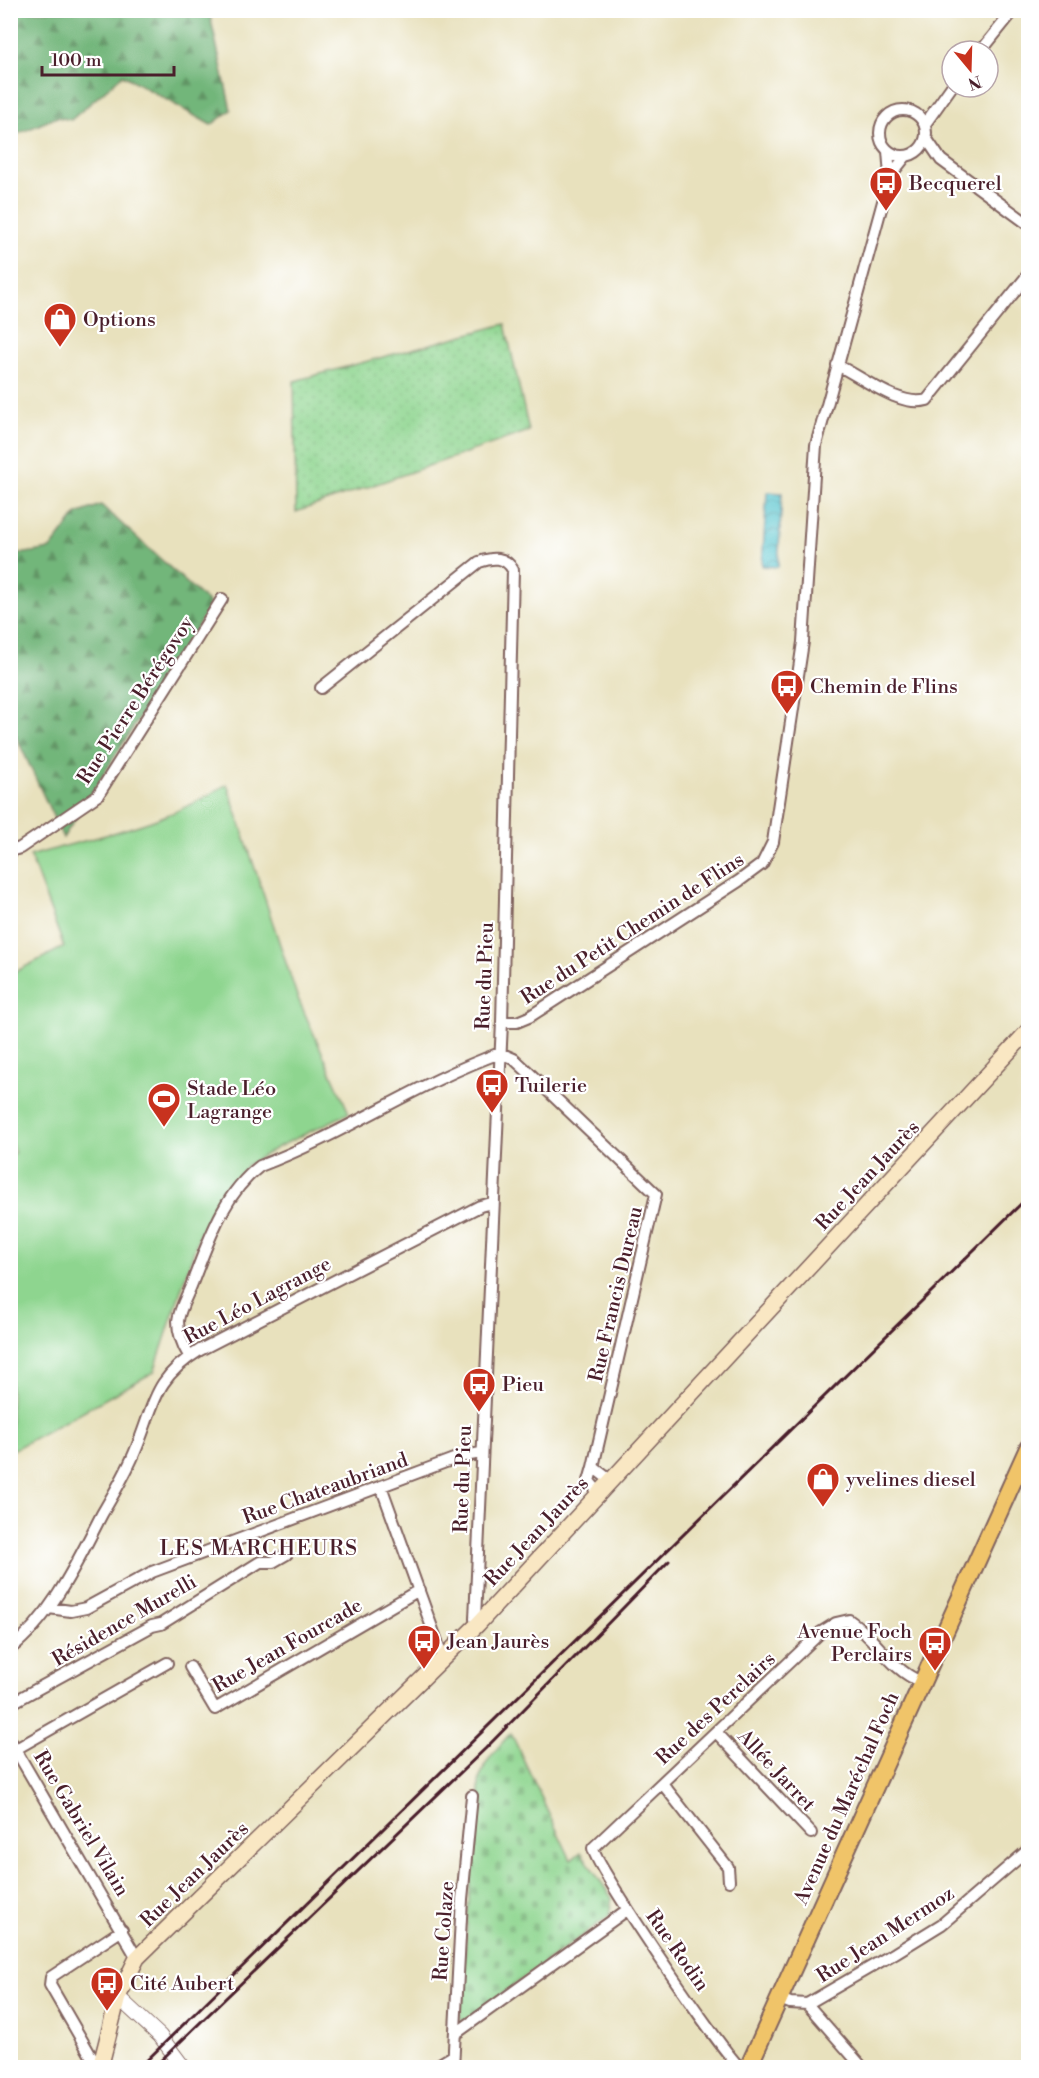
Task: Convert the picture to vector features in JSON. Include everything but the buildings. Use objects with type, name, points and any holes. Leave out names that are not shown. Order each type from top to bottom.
[{"type":"main road","name":"Rue Jean Jaurès","points":[[99,2067],[118,1997],[137,1958],[478,1624],[1029,1031]]},
{"type":"main road","name":"Avenue du Maréchal Foch","points":[[748,2067],[1029,1448]]},
{"type":"street","points":[[991,39],[1014,10]]},
{"type":"street","points":[[941,99],[925,124],[926,138],[941,159],[1029,224]]},
{"type":"street","points":[[938,103],[914,112],[900,110],[888,116],[883,121],[880,135],[888,151],[941,159]]},
{"type":"street","points":[[914,112],[925,124]]},
{"type":"street","points":[[911,154],[926,138]]},
{"type":"street","name":"Rue du Petit Chemin de Flins","points":[[502,1022],[523,1020],[536,1012],[739,881],[762,864],[771,850],[787,766],[804,642],[816,445],[890,176],[888,151]]},
{"type":"street","name":"Rue du Petit Chemin de Flins","points":[[890,176],[911,154]]},
{"type":"street","points":[[837,364],[903,400],[916,403],[927,400],[1029,275]]},
{"type":"street","name":"Rue du Pieu","points":[[321,688],[479,562],[498,558],[509,563],[513,570],[502,1022],[481,1453],[475,1619],[478,1624]]},
{"type":"street","name":"Rue Pierre Bérégovoy","points":[[10,851],[20,848],[98,795],[222,598]]},
{"type":"street","points":[[189,1356],[181,1343],[178,1320],[210,1235],[249,1174],[260,1166],[334,1132],[410,1092],[500,1053]]},
{"type":"street","name":"Rue Francis Dureau","points":[[500,1053],[514,1059],[656,1194],[589,1481],[600,1494]]},
{"type":"street","name":"Rue Léo Lagrange","points":[[10,1649],[27,1636],[58,1594],[134,1454],[155,1394],[166,1376],[189,1356],[366,1263],[480,1206],[492,1203]]},
{"type":"street","name":"Rue Chateaubriand","points":[[49,1608],[63,1610],[86,1608],[152,1572],[459,1457],[481,1453]]},
{"type":"street","points":[[592,1467],[611,1481]]},
{"type":"street","points":[[381,1486],[443,1658]]},
{"type":"street","name":"Résidence Murelli","points":[[10,1704],[152,1626],[161,1624],[260,1562],[273,1562],[287,1554]]},
{"type":"street","name":"Rue Jean Fourcade","points":[[190,1667],[216,1708],[419,1590]]},
{"type":"street","name":"Rue des Perclairs","points":[[593,1848],[820,1633],[836,1623],[849,1620],[861,1628],[904,1674],[921,1682]]},
{"type":"street","points":[[13,1745],[167,1664]]},
{"type":"street","name":"Allée Jarret","points":[[716,1732],[811,1833]]},
{"type":"street","name":"Rue Gabriel Vilain","points":[[13,1745],[137,1958]]},
{"type":"street","points":[[662,1783],[728,1867],[729,1881]]},
{"type":"street","name":"Rue Colaze","points":[[453,2062],[462,1899],[472,1796]]},
{"type":"street","name":"Rue Rodin","points":[[593,1848],[598,1864],[627,1910],[741,2067]]},
{"type":"street","name":"Rue Jean Mermoz","points":[[780,1999],[790,2003],[807,2004],[942,1924],[1029,1850]]},
{"type":"street","points":[[454,2034],[627,1910]]},
{"type":"street","points":[[99,2067],[50,1985],[51,1977],[122,1930]]},
{"type":"street","points":[[118,1997],[160,2036],[181,2062]]},
{"type":"street","points":[[807,2004],[863,2067]]},
{"type":"street","points":[[433,2067],[453,2062]]},
{"type":"green space","points":[[10,11],[209,11],[231,110],[211,125],[123,75],[71,120],[57,117],[15,135],[10,132]]},
{"type":"green space","points":[[505,324],[529,431],[296,512],[294,381]]},
{"type":"green space","points":[[101,505],[211,605],[63,838],[11,725],[10,551],[20,554],[50,549],[77,514]]},
{"type":"green space","name":"Stade Léo Lagrange","points":[[227,784],[297,996],[349,1113],[278,1147],[247,1165],[200,1232],[154,1372],[11,1451],[10,1155],[15,1153],[11,1143],[11,974],[64,947],[30,856],[132,828],[181,809]]},
{"type":"green space","points":[[511,1733],[571,1860],[581,1852],[612,1898],[609,1916],[463,2022],[460,2018],[476,1806],[483,1802],[479,1793],[479,1783],[485,1765]]},
{"type":"water","points":[[767,492],[782,493],[778,567],[762,566]]},
{"type":"railway","points":[[139,2068],[1028,1197]]},
{"type":"railway","points":[[153,2068],[486,1748],[669,1561]]},
{"type":"place","name":"Becquerel","points":[[886,212]]},
{"type":"place","name":"Options","points":[[60,348]]},
{"type":"place","name":"Chemin de Flins","points":[[787,715]]},
{"type":"place","name":"Tuilerie","points":[[492,1114]]},
{"type":"place","name":"Stade Léo Lagrange","points":[[164,1128]]},
{"type":"place","name":"Pieu","points":[[479,1413]]},
{"type":"place","name":"yvelines diesel","points":[[823,1508]]},
{"type":"place","name":"Jean Jaurès","points":[[424,1670]]},
{"type":"place","name":"Avenue Foch Perclairs","points":[[935,1672]]},
{"type":"place","name":"Cité Aubert","points":[[107,2012]]},
{"type":"district","name":"LES MARCHEURS","points":[[259,1548]]}]
